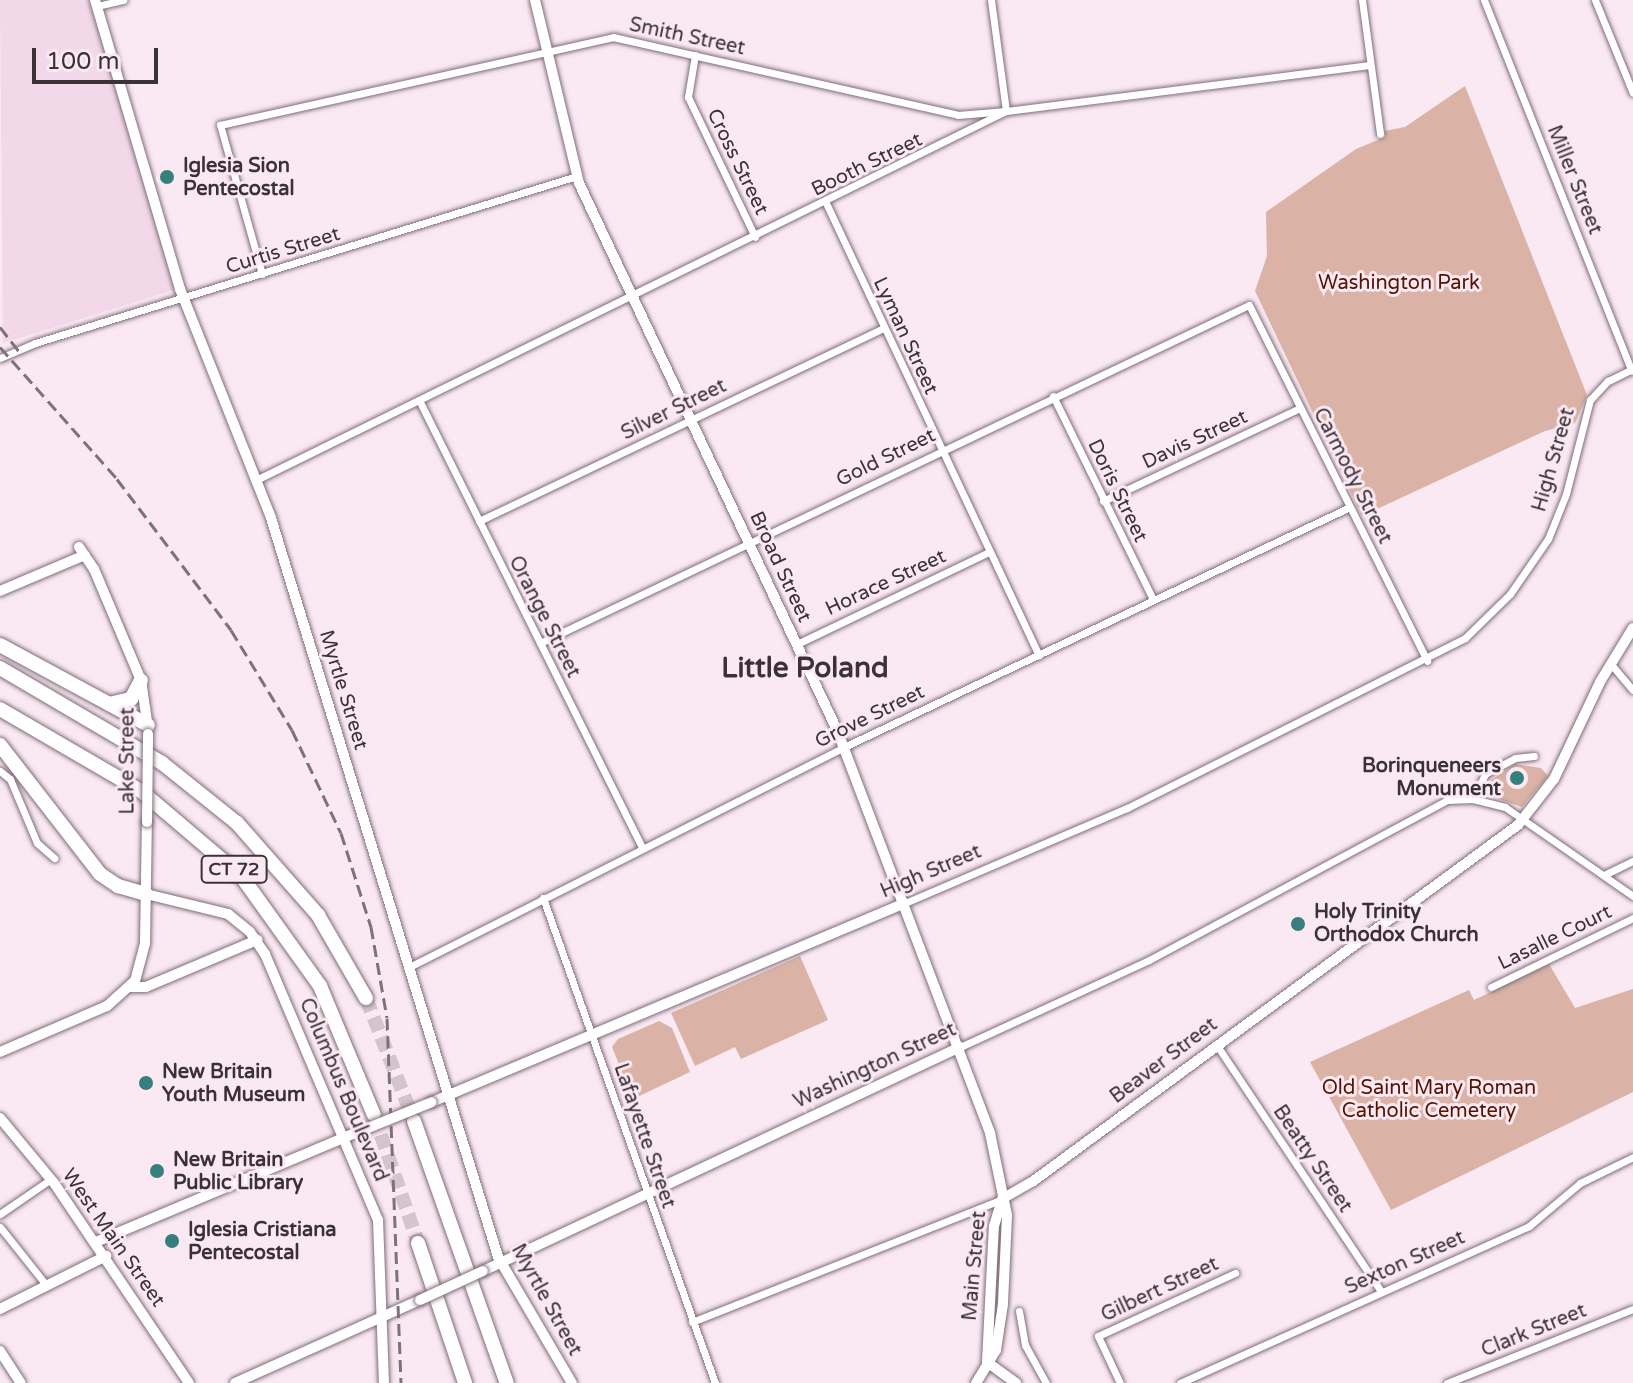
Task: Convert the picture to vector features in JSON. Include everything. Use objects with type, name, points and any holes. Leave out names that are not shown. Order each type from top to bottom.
[{"type":"highway","points":[[0,645],[109,704],[148,729]]},
{"type":"highway","name":"CT 72","points":[[0,668],[162,763],[237,823],[318,915],[366,998]]},
{"type":"highway","points":[[109,704],[129,700],[141,680]]},
{"type":"highway","name":"CT 72","points":[[0,709],[141,791],[242,877],[320,986],[374,1115]]},
{"type":"highway","points":[[0,745],[100,874],[116,885],[146,894]]},
{"type":"highway","points":[[414,1121],[507,1383]]},
{"type":"highway","points":[[418,1243],[465,1383]]},
{"type":"street","points":[[96,3],[123,0]]},
{"type":"street","name":"Broad Street","points":[[535,0],[577,176],[844,747],[960,1047],[996,1151],[1002,1199]]},
{"type":"street","points":[[991,0],[1006,111]]},
{"type":"street","points":[[1362,0],[1380,134]]},
{"type":"street","name":"Miller Street","points":[[1484,0],[1633,370]]},
{"type":"street","points":[[1595,0],[1633,93]]},
{"type":"street","name":"Myrtle Street","points":[[96,3],[183,297],[256,480],[411,966],[500,1261],[572,1383]]},
{"type":"street","name":"Smith Street","points":[[262,274],[220,125],[613,37],[958,115],[1006,111]]},
{"type":"street","name":"Cross Street","points":[[695,55],[688,97],[755,237]]},
{"type":"street","name":"Booth Street","points":[[256,480],[826,203],[1006,111],[1370,65]]},
{"type":"street","name":"Curtis Street","points":[[0,358],[183,297],[577,176]]},
{"type":"street","name":"Lyman Street","points":[[826,203],[1039,655]]},
{"type":"street","name":"Gold Street","points":[[540,643],[748,541],[1249,305]]},
{"type":"street","name":"Carmody Street","points":[[1249,305],[1427,661]]},
{"type":"street","name":"Silver Street","points":[[479,521],[883,328]]},
{"type":"street","name":"High Street","points":[[96,1242],[1119,812],[1427,661],[1475,630],[1524,577],[1564,500],[1588,403],[1608,381],[1633,370]]},
{"type":"street","name":"Doris Street","points":[[1053,396],[1153,599]]},
{"type":"street","name":"Orange Street","points":[[419,400],[642,847]]},
{"type":"street","name":"Davis Street","points":[[1103,501],[1300,408]]},
{"type":"street","name":"Grove Street","points":[[411,966],[844,747],[1350,507]]},
{"type":"street","name":"Lake Street","points":[[0,591],[82,551],[141,680],[148,729],[144,956],[131,987]]},
{"type":"street","name":"Horace Street","points":[[797,644],[989,552]]},
{"type":"street","name":"Beaver Street","points":[[692,1322],[1002,1199],[1032,1182],[1524,819],[1556,775],[1610,663],[1633,628]]},
{"type":"street","points":[[1610,663],[1633,690]]},
{"type":"street","points":[[1473,799],[1487,772],[1515,758],[1534,756]]},
{"type":"street","points":[[0,771],[10,779],[37,843],[54,858]]},
{"type":"street","name":"Washington Street","points":[[235,1383],[483,1271],[646,1191],[1149,960],[1420,810],[1447,800],[1473,799],[1500,805],[1633,896]]},
{"type":"street","points":[[1604,875],[1633,861]]},
{"type":"street","name":"Columbus Boulevard","points":[[146,894],[222,912],[257,940],[379,1222],[384,1383]]},
{"type":"street","name":"Lafayette Street","points":[[543,898],[715,1383]]},
{"type":"street","name":"Lasalle Court","points":[[1491,987],[1633,918]]},
{"type":"street","points":[[0,1052],[110,1004],[131,987],[146,987],[257,940]]},
{"type":"street","name":"Beatty Street","points":[[1216,1044],[1381,1291]]},
{"type":"street","name":"West Main Street","points":[[0,1118],[51,1179],[106,1256],[189,1383]]},
{"type":"street","name":"Sexton Street","points":[[1180,1383],[1529,1226],[1580,1183],[1633,1157]]},
{"type":"street","points":[[0,1214],[51,1179]]},
{"type":"street","name":"Main Street","points":[[976,1383],[997,1348],[1001,1321],[1007,1221],[1002,1199]]},
{"type":"street","points":[[0,1227],[47,1286]]},
{"type":"street","points":[[0,1309],[106,1256]]},
{"type":"street","name":"Gilbert Street","points":[[1120,1383],[1098,1336],[1235,1273]]},
{"type":"street","name":"Clark Street","points":[[1447,1383],[1633,1309]]},
{"type":"street","points":[[1019,1311],[1025,1345],[1046,1383]]},
{"type":"street","points":[[0,1351],[21,1383]]},
{"type":"street","points":[[987,1362],[1016,1383]]},
{"type":"shaded area","points":[[0,0],[91,0],[177,289],[3,343]]},
{"type":"green space","name":"Washington Park","points":[[1465,86],[1587,395],[1575,423],[1545,431],[1362,516],[1255,291],[1267,256],[1266,212],[1356,149],[1385,137],[1385,131],[1405,127]]},
{"type":"green space","points":[[1515,764],[1541,768],[1548,776],[1522,807],[1487,795],[1483,786]]},
{"type":"green space","points":[[800,956],[828,1020],[741,1059],[735,1047],[695,1066],[671,1013]]},
{"type":"green space","name":"Old Saint Mary Roman Catholic Cemetery","points":[[1549,964],[1575,1008],[1633,989],[1633,1092],[1391,1210],[1310,1062],[1469,990],[1474,1000]]},
{"type":"green space","points":[[659,1021],[672,1028],[690,1072],[633,1099],[612,1047],[618,1039]]},
{"type":"tunnel","points":[[366,998],[414,1121]]},
{"type":"tunnel","points":[[374,1115],[418,1243]]},
{"type":"railway","points":[[0,327],[22,355]]},
{"type":"railway","points":[[0,347],[117,479],[231,630],[292,730],[341,833],[371,927],[387,1018],[401,1383]]},
{"type":"place","name":"Iglesia Sion Pentecostal","points":[[167,177]]},
{"type":"place","name":"Borinqueneers Monument","points":[[1517,778]]},
{"type":"place","name":"Holy Trinity Orthodox Church","points":[[1298,924]]},
{"type":"place","name":"New Britain Youth Museum","points":[[146,1083]]},
{"type":"place","name":"New Britain Public Library","points":[[157,1171]]},
{"type":"place","name":"Iglesia Cristiana Pentecostal","points":[[172,1241]]},
{"type":"district","name":"Little Poland","points":[[805,668]]}]
